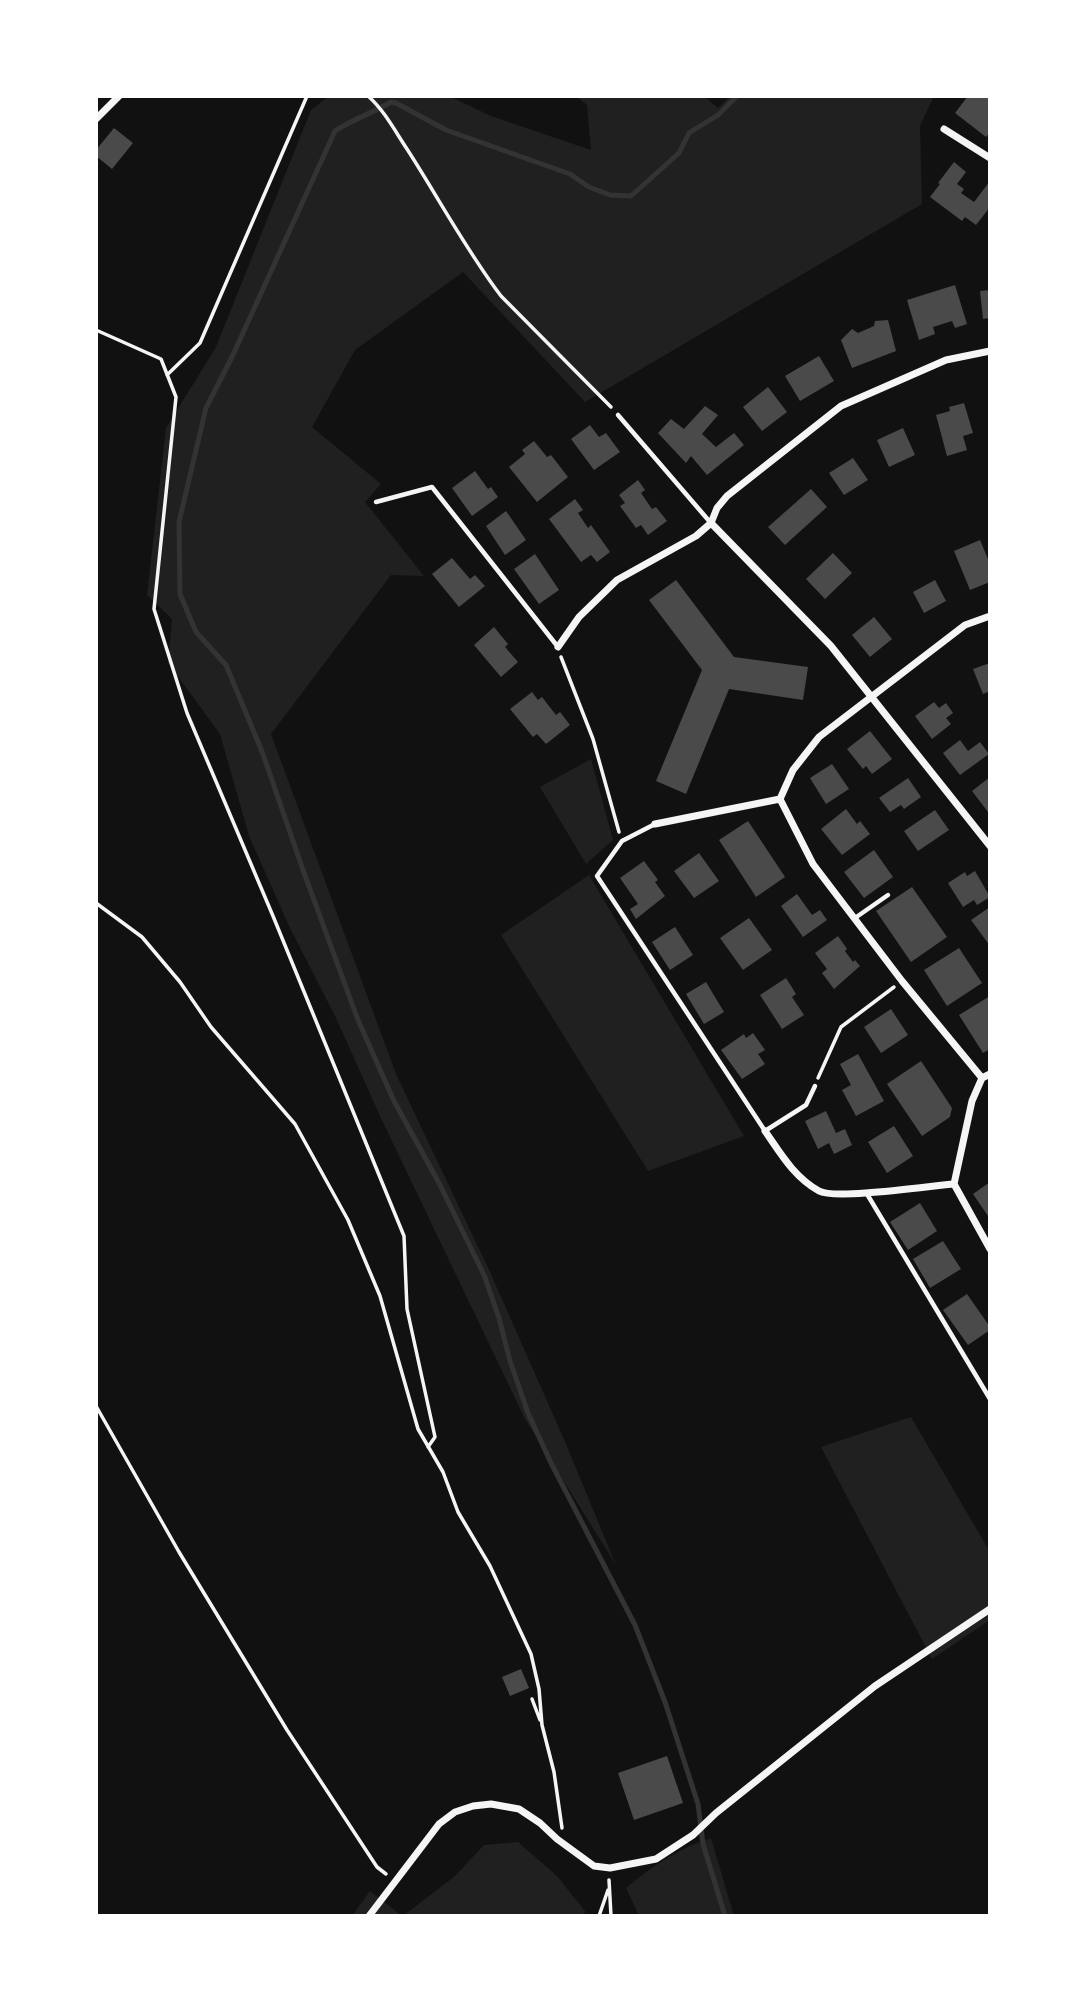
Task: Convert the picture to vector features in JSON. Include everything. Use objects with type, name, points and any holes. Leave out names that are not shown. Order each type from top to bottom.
[{"type":"street","points":[[96,119],[119,96]]},
{"type":"street","points":[[944,129],[990,158]]},
{"type":"street","points":[[558,647],[579,617],[617,580],[696,536],[711,523],[717,508],[727,496],[841,405],[946,360],[990,351]]},
{"type":"street","points":[[711,523],[831,646],[990,846]]},
{"type":"street","points":[[780,799],[793,770],[819,737],[965,625],[990,616]]},
{"type":"street","points":[[655,824],[780,799]]},
{"type":"street","points":[[780,799],[813,864],[902,981],[982,1078]]},
{"type":"street","points":[[990,1074],[982,1078],[972,1101],[954,1184],[990,1249]]},
{"type":"street","points":[[765,1131],[796,1175],[822,1193],[867,1193],[954,1184]]},
{"type":"street","points":[[369,1916],[439,1824],[456,1812],[473,1806],[491,1804],[519,1809],[594,1866],[610,1868],[656,1859],[693,1835],[716,1813],[875,1686],[990,1609]]},
{"type":"lane","points":[[618,415],[711,523]]},
{"type":"lane","points":[[376,502],[432,487],[558,647]]},
{"type":"lane","points":[[655,824],[622,841],[597,876],[765,1131],[806,1105],[815,1086]]},
{"type":"lane","points":[[854,919],[888,895]]},
{"type":"lane","points":[[867,1193],[990,1399]]},
{"type":"path","points":[[167,374],[200,343],[307,96]]},
{"type":"path","points":[[368,96],[387,118],[501,296],[618,415]]},
{"type":"path","points":[[96,330],[161,359],[176,397],[154,609],[187,713],[404,1236],[407,1309],[435,1437],[428,1447]]},
{"type":"path","points":[[558,647],[593,739],[622,841]]},
{"type":"path","points":[[96,903],[142,937],[180,982],[211,1027],[295,1125],[348,1220],[380,1296],[418,1429],[443,1472],[458,1511],[490,1566],[531,1654],[539,1689],[542,1725]]},
{"type":"path","points":[[815,1086],[841,1027],[902,981]]},
{"type":"path","points":[[96,1406],[179,1552],[287,1730],[377,1867],[394,1881]]},
{"type":"path","points":[[532,1699],[554,1772],[564,1844]]},
{"type":"path","points":[[610,1868],[608,1888],[611,1916]]},
{"type":"path","points":[[599,1916],[608,1888]]},
{"type":"shaded area","points":[[329,96],[449,96],[491,116],[591,150],[587,105],[576,96],[704,96],[718,108],[730,96],[934,96],[920,126],[922,204],[585,402],[463,272],[355,350],[312,427],[381,484],[365,502],[424,576],[391,575],[271,734],[396,1074],[490,1272],[616,1565],[525,1419],[336,1018],[289,926],[249,836],[220,734],[168,663],[172,619],[147,595],[166,428],[216,347],[311,110]]},
{"type":"shaded area","points":[[591,759],[613,840],[586,864],[540,787]]},
{"type":"shaded area","points":[[589,875],[744,1136],[648,1171],[501,935]]},
{"type":"shaded area","points":[[911,1417],[990,1552],[990,1620],[932,1659],[821,1447]]},
{"type":"shaded area","points":[[711,1838],[734,1916],[639,1916],[626,1888],[666,1859]]},
{"type":"shaded area","points":[[518,1842],[557,1876],[585,1911],[584,1916],[403,1916],[455,1876],[484,1845]]},
{"type":"shaded area","points":[[370,1891],[402,1916],[352,1916]]},
{"type":"building","points":[[968,96],[990,96],[990,132],[986,137],[955,113]]},
{"type":"building","points":[[114,128],[133,143],[112,169],[96,156],[96,150]]},
{"type":"building","points":[[954,162],[966,172],[957,184],[964,189],[961,193],[974,202],[990,181],[990,207],[976,225],[965,217],[962,221],[930,197]]},
{"type":"building","points":[[955,285],[967,324],[955,328],[952,321],[933,327],[935,334],[919,340],[907,300]]},
{"type":"building","points":[[990,290],[990,318],[983,319],[980,291]]},
{"type":"building","points":[[888,320],[896,351],[852,368],[841,340],[852,329],[858,333],[874,326],[875,321]]},
{"type":"building","points":[[819,356],[834,381],[800,401],[785,376]]},
{"type":"building","points":[[768,387],[787,412],[762,431],[743,407]]},
{"type":"building","points":[[964,403],[973,433],[963,436],[967,450],[947,456],[936,415],[950,411],[949,407]]},
{"type":"building","points":[[705,406],[718,415],[702,434],[716,447],[734,433],[744,445],[707,475],[691,456],[686,463],[658,433],[671,419],[684,429]]},
{"type":"building","points":[[590,425],[599,437],[606,433],[620,452],[594,470],[571,439]]},
{"type":"building","points":[[903,428],[915,455],[889,467],[877,440]]},
{"type":"building","points":[[534,441],[547,457],[551,455],[568,477],[537,502],[509,467],[525,454],[522,450]]},
{"type":"building","points":[[853,458],[868,480],[844,495],[829,473]]},
{"type":"building","points":[[475,471],[488,489],[491,487],[498,497],[472,516],[452,488]]},
{"type":"building","points":[[638,480],[645,490],[641,493],[652,509],[656,507],[667,521],[648,535],[641,525],[636,528],[620,506],[625,503],[619,495]]},
{"type":"building","points":[[811,489],[827,507],[785,545],[768,527]]},
{"type":"building","points":[[575,499],[583,510],[578,513],[588,528],[591,525],[610,552],[597,562],[591,555],[581,562],[549,519]]},
{"type":"building","points":[[506,511],[526,540],[505,555],[486,526]]},
{"type":"building","points":[[980,540],[990,564],[990,582],[970,590],[954,551]]},
{"type":"building","points":[[833,553],[852,573],[825,599],[806,579]]},
{"type":"building","points":[[535,554],[559,590],[539,604],[514,569]]},
{"type":"building","points":[[452,558],[470,579],[475,575],[485,586],[459,607],[432,574]]},
{"type":"building","points":[[676,580],[734,657],[808,667],[803,700],[729,689],[686,794],[656,781],[702,670],[649,600]]},
{"type":"building","points":[[935,580],[946,601],[924,613],[913,592]]},
{"type":"building","points":[[874,617],[892,639],[870,657],[852,635]]},
{"type":"building","points":[[494,627],[508,644],[505,647],[518,662],[501,677],[474,645]]},
{"type":"building","points":[[990,663],[990,691],[983,694],[973,669]]},
{"type":"building","points":[[532,692],[538,700],[542,697],[556,715],[560,712],[570,725],[546,744],[537,734],[533,737],[510,709]]},
{"type":"building","points":[[934,702],[939,708],[946,703],[953,713],[946,718],[951,724],[932,739],[915,716]]},
{"type":"building","points":[[870,731],[892,759],[872,774],[866,766],[863,769],[847,749]]},
{"type":"building","points":[[960,740],[968,751],[980,742],[989,754],[960,775],[943,753]]},
{"type":"building","points":[[832,764],[849,789],[826,804],[810,778]]},
{"type":"building","points":[[990,777],[990,810],[988,812],[972,791]]},
{"type":"building","points":[[908,778],[921,797],[904,809],[901,805],[890,812],[879,798]]},
{"type":"building","points":[[846,809],[857,824],[860,821],[870,834],[842,855],[821,829]]},
{"type":"building","points":[[935,810],[949,830],[918,851],[904,831]]},
{"type":"building","points":[[748,821],[785,877],[756,897],[719,840]]},
{"type":"building","points":[[874,850],[893,877],[864,898],[844,872]]},
{"type":"building","points":[[699,853],[719,881],[694,898],[674,871]]},
{"type":"building","points":[[644,861],[658,880],[655,882],[665,896],[636,919],[630,909],[638,904],[620,878]]},
{"type":"building","points":[[975,871],[990,897],[977,905],[974,900],[963,907],[948,883],[965,872],[967,876]]},
{"type":"building","points":[[912,887],[947,937],[911,962],[876,911]]},
{"type":"building","points":[[797,894],[812,915],[820,910],[827,920],[803,937],[781,906]]},
{"type":"building","points":[[990,907],[990,946],[971,920]]},
{"type":"building","points":[[749,918],[772,950],[743,970],[720,938]]},
{"type":"building","points":[[675,927],[693,955],[670,970],[652,942]]},
{"type":"building","points":[[838,936],[853,962],[855,960],[860,966],[834,989],[822,973],[827,969],[815,953]]},
{"type":"building","points":[[959,948],[982,983],[947,1006],[924,970]]},
{"type":"building","points":[[786,978],[796,994],[792,997],[804,1015],[782,1029],[760,995]]},
{"type":"building","points":[[706,982],[724,1012],[704,1024],[686,994]]},
{"type":"building","points":[[990,996],[990,1049],[983,1053],[959,1015]]},
{"type":"building","points":[[891,1009],[908,1035],[881,1053],[864,1027]]},
{"type":"building","points":[[753,1033],[765,1050],[758,1054],[765,1064],[742,1079],[721,1050],[744,1034],[746,1038]]},
{"type":"building","points":[[858,1054],[884,1101],[856,1116],[842,1090],[851,1085],[840,1064]]},
{"type":"building","points":[[921,1061],[952,1108],[950,1117],[922,1136],[887,1084]]},
{"type":"building","points":[[826,1111],[836,1133],[845,1129],[852,1145],[834,1154],[829,1143],[818,1149],[805,1121]]},
{"type":"building","points":[[894,1126],[913,1156],[887,1173],[868,1142]]},
{"type":"building","points":[[990,1182],[990,1219],[973,1194]]},
{"type":"building","points":[[920,1203],[937,1231],[908,1250],[890,1222]]},
{"type":"building","points":[[943,1241],[961,1269],[930,1288],[913,1259]]},
{"type":"building","points":[[967,1294],[990,1327],[990,1330],[968,1345],[943,1310]]},
{"type":"building","points":[[521,1669],[529,1688],[510,1696],[502,1677]]},
{"type":"building","points":[[667,1756],[683,1803],[634,1820],[618,1773]]},
{"type":"waterway","points":[[725,1916],[703,1844],[698,1804],[665,1702],[635,1625],[528,1413],[484,1275],[439,1183],[394,1101],[358,1020],[263,754],[226,665],[196,632],[180,594],[179,522],[206,408],[335,131],[391,102],[396,103],[446,130],[570,174],[589,187],[610,195],[631,196],[679,153],[689,133],[718,115],[737,96]]}]
